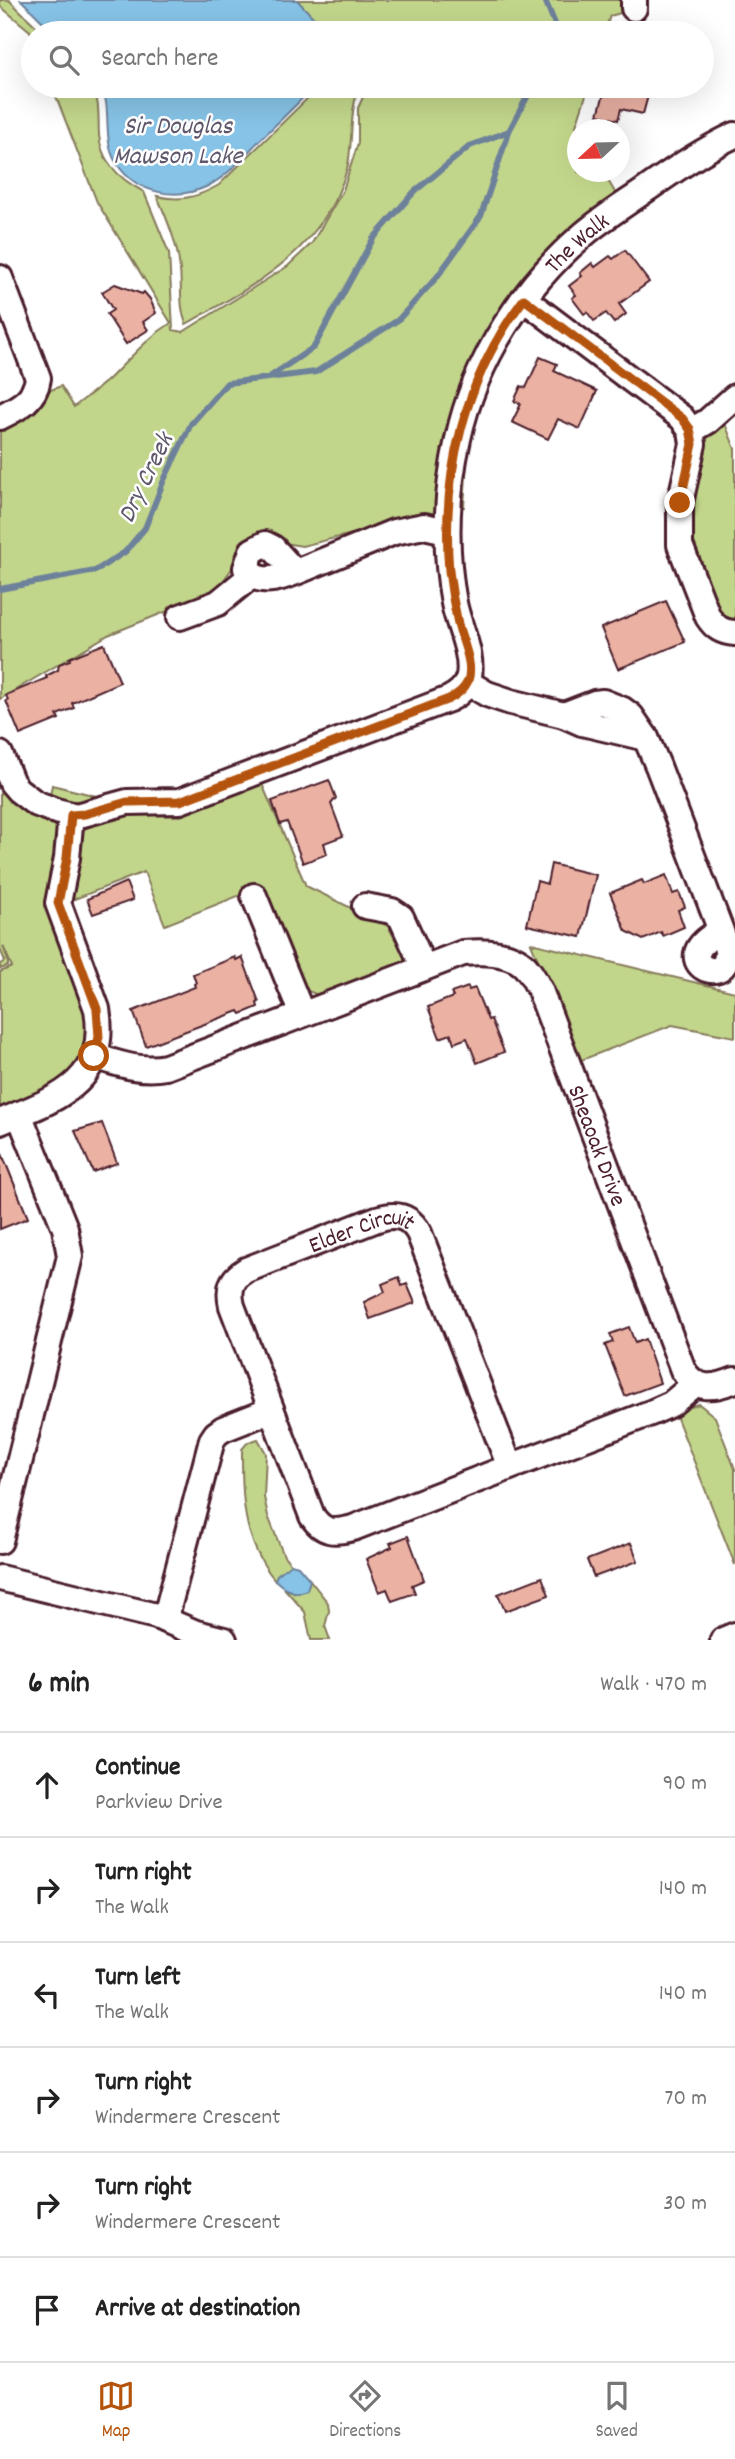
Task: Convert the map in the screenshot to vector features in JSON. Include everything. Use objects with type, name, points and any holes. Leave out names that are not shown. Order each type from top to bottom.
[{"type":"street","name":"The Walk","points":[[467,682],[469,667],[454,602],[447,531],[449,489],[457,439],[471,395],[498,337],[524,299],[560,257],[603,220],[674,170],[735,135]]},
{"type":"street","points":[[0,278],[38,378],[36,390],[30,398],[0,417]]},
{"type":"street","points":[[524,299],[682,418],[691,431],[693,444],[680,503],[680,545],[708,617],[713,625],[722,631],[735,633]]},
{"type":"street","points":[[691,431],[708,421],[735,397]]},
{"type":"street","points":[[295,572],[273,548],[265,544],[252,551],[246,568],[251,576],[269,580],[295,572],[394,532],[424,526],[447,531]]},
{"type":"street","points":[[180,617],[218,603],[251,576]]},
{"type":"street","points":[[0,754],[12,783],[18,790],[36,803],[71,815],[85,814],[127,802],[166,802],[188,798],[449,699],[458,694],[467,682],[487,694],[512,702],[564,715],[582,723],[646,738],[720,932]]},
{"type":"street","points":[[0,1541],[5,1498],[70,1256],[65,1228],[9,1118],[50,1102],[69,1091],[88,1069],[99,1037],[97,1009],[58,903],[67,858],[71,815]]},
{"type":"street","points":[[254,896],[302,1014]]},
{"type":"street","points":[[365,905],[392,911],[401,918],[424,968]]},
{"type":"street","name":"Sheaoak Drive","points":[[94,1056],[133,1068],[166,1067],[463,953],[484,951],[510,957],[527,967],[540,990],[681,1367],[695,1384]]},
{"type":"street","name":"Elder Circuit","points":[[510,1467],[415,1225],[398,1215],[377,1219],[246,1270],[233,1280],[229,1294],[232,1306],[312,1516],[318,1525],[326,1530],[335,1532],[353,1528],[653,1412],[671,1404],[695,1384]]},
{"type":"street","points":[[695,1384],[714,1388],[735,1380]]},
{"type":"street","points":[[165,1620],[212,1440],[223,1430],[271,1410]]},
{"type":"street","points":[[0,1578],[165,1620],[196,1633],[224,1640]]},
{"type":"street","points":[[723,1640],[735,1635]]},
{"type":"green space","points":[[0,0],[9,0],[31,21],[21,21],[21,24],[0,6]]},
{"type":"green space","points":[[297,0],[624,0],[624,12],[610,16],[608,21],[314,21]]},
{"type":"green space","points":[[57,98],[96,98],[99,135],[104,154],[120,176],[144,192],[169,253],[173,330],[183,332],[288,266],[312,243],[343,190],[358,143],[358,108],[363,98],[585,98],[578,119],[567,119],[567,182],[609,182],[623,206],[551,266],[471,395],[464,507],[302,546],[254,538],[215,592],[108,635],[0,699],[0,415],[30,398],[61,386],[74,407],[171,323],[97,202]]},
{"type":"green space","points":[[308,98],[356,98],[347,169],[336,198],[321,222],[304,244],[283,263],[237,295],[186,324],[177,251],[157,196],[189,197],[219,185]]},
{"type":"green space","points":[[724,421],[735,449],[735,622],[716,614],[690,548],[690,499],[707,436]]},
{"type":"green space","points":[[262,784],[306,886],[388,926],[407,961],[318,995],[298,987],[258,888],[165,925],[144,872],[67,902],[82,830],[132,814],[181,816]]},
{"type":"green space","points":[[52,785],[96,796],[98,799],[73,805],[50,795]]},
{"type":"green space","points":[[0,787],[49,818],[58,830],[90,1031],[78,1067],[52,1088],[0,1110],[0,972],[12,967],[3,946],[8,966],[0,969],[0,964],[5,961],[0,949]]},
{"type":"green space","points":[[531,943],[735,992],[735,1037],[672,1025],[579,1061]]},
{"type":"green space","points":[[699,1404],[715,1417],[735,1469],[735,1565],[675,1413]]},
{"type":"green space","points":[[258,1439],[266,1453],[264,1497],[268,1516],[284,1556],[291,1564],[277,1575],[275,1580],[256,1550],[246,1518],[242,1449],[248,1442]]},
{"type":"green space","points":[[310,1580],[328,1603],[325,1626],[330,1640],[311,1640],[305,1612],[284,1588],[296,1593],[307,1589]]},
{"type":"water","points":[[21,0],[297,0],[317,21],[42,21]]},
{"type":"water","name":"Sir Douglas Mawson Lake","points":[[105,98],[302,98],[222,177],[196,191],[171,194],[146,188],[135,182],[117,164],[109,145]]},
{"type":"water","points":[[291,1564],[298,1566],[310,1580],[307,1590],[290,1591],[275,1580],[277,1575]]},
{"type":"building","points":[[603,98],[647,98],[643,114],[621,109],[618,119],[598,115]]},
{"type":"building","points":[[625,250],[649,282],[619,304],[626,314],[614,323],[606,313],[594,321],[587,312],[584,314],[572,298],[576,295],[569,286],[582,276],[580,273],[592,263],[595,267],[610,256],[613,259]]},
{"type":"building","points":[[115,284],[142,294],[144,292],[156,313],[143,322],[148,330],[126,344],[107,314],[113,310],[102,292]]},
{"type":"building","points":[[540,357],[557,364],[554,371],[597,391],[580,429],[558,419],[548,439],[512,422],[521,404],[514,401],[521,386],[526,388]]},
{"type":"building","points":[[666,601],[685,642],[618,669],[601,628]]},
{"type":"building","points":[[104,644],[120,682],[72,703],[74,708],[57,715],[59,719],[20,735],[6,695],[47,678],[46,676],[58,670],[59,664],[70,660],[69,658]]},
{"type":"building","points":[[329,780],[336,798],[331,804],[343,836],[324,843],[327,854],[303,863],[287,822],[280,824],[272,801]]},
{"type":"building","points":[[551,864],[596,875],[581,937],[527,925],[537,881],[547,884]]},
{"type":"building","points":[[666,875],[673,894],[679,892],[685,907],[678,910],[684,927],[663,936],[661,932],[643,940],[626,931],[610,893],[642,880],[644,884]]},
{"type":"building","points":[[126,882],[133,900],[93,914],[87,899]]},
{"type":"building","points":[[235,957],[236,960],[242,957],[259,1002],[258,1007],[241,1014],[239,1011],[146,1046],[133,1011],[195,987],[193,974]]},
{"type":"building","points":[[468,987],[469,990],[475,988],[504,1052],[477,1063],[467,1038],[454,1043],[451,1034],[440,1038],[428,1007],[453,997],[451,993]]},
{"type":"building","points":[[102,1123],[117,1163],[93,1172],[75,1131]]},
{"type":"building","points":[[0,1149],[28,1218],[0,1229]]},
{"type":"building","points":[[399,1277],[402,1286],[407,1284],[415,1303],[370,1319],[364,1302],[385,1292],[382,1284]]},
{"type":"building","points":[[629,1327],[635,1343],[645,1339],[660,1383],[625,1396],[605,1345],[613,1342],[610,1334]]},
{"type":"building","points":[[408,1536],[424,1580],[412,1585],[415,1593],[392,1601],[387,1589],[379,1592],[366,1559],[392,1547],[390,1543]]},
{"type":"building","points":[[631,1543],[638,1561],[594,1577],[587,1560]]},
{"type":"building","points":[[542,1577],[549,1595],[505,1611],[498,1594]]},
{"type":"waterway","name":"Dry Creek","points":[[545,0],[554,21]]},
{"type":"waterway","name":"Dry Creek","points":[[0,589],[95,571],[125,552],[145,528],[191,424],[227,383],[316,372],[398,320],[437,277],[481,216],[509,131],[527,98]]},
{"type":"waterway","name":"Dry Creek","points":[[271,376],[314,347],[373,239],[414,192],[470,146],[509,131]]},
{"type":"route","points":[[94,1056],[100,1024],[97,1009],[58,903],[67,858],[71,815],[85,814],[127,802],[180,801],[449,699],[465,687],[469,667],[449,572],[449,489],[457,439],[471,395],[498,337],[524,299],[682,418],[690,429],[693,444],[680,503]]}]
